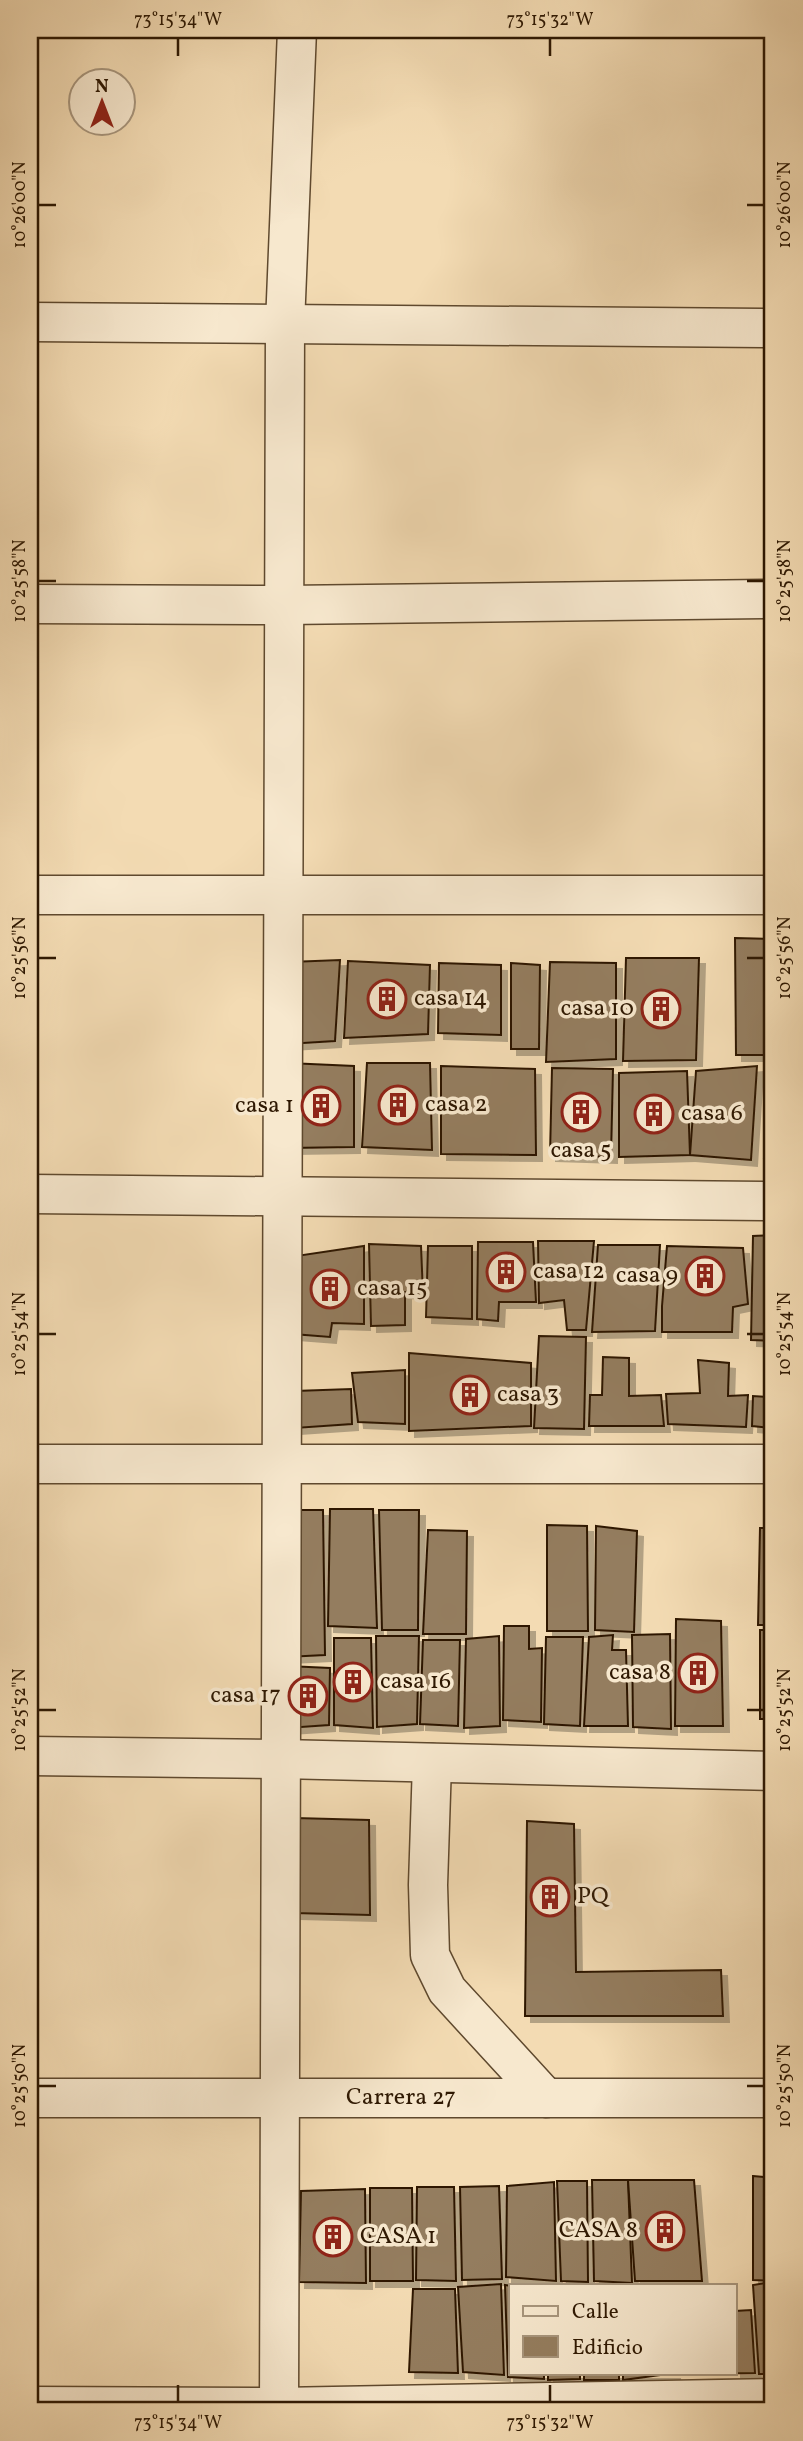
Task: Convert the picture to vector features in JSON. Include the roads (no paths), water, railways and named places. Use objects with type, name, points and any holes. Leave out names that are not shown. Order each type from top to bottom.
[{"type":"street","points":[[279,2409],[285,324],[297,30]]},
{"type":"street","points":[[30,322],[773,328]]},
{"type":"street","points":[[30,604],[285,605],[773,599]]},
{"type":"street","points":[[30,895],[773,895]]},
{"type":"street","points":[[30,1194],[773,1201]]},
{"type":"street","points":[[30,1464],[773,1464]]},
{"type":"street","points":[[30,1756],[773,1771]]},
{"type":"street","points":[[432,1763],[428,1885],[430,1955],[447,1990],[545,2098]]},
{"type":"street","name":"Carrera 27","points":[[30,2098],[773,2098]]},
{"type":"street","points":[[30,2406],[279,2409],[773,2398]]},
{"type":"place","name":"casa 14","points":[[387,999]]},
{"type":"place","name":"casa 10","points":[[661,1009]]},
{"type":"place","name":"casa 2","points":[[398,1105]]},
{"type":"place","name":"casa 1","points":[[321,1106]]},
{"type":"place","name":"casa 5","points":[[581,1112]]},
{"type":"place","name":"casa 6","points":[[654,1114]]},
{"type":"place","name":"casa 12","points":[[506,1272]]},
{"type":"place","name":"casa 9","points":[[705,1276]]},
{"type":"place","name":"casa 15","points":[[330,1289]]},
{"type":"place","name":"casa 3","points":[[470,1395]]},
{"type":"place","name":"casa 8","points":[[698,1673]]},
{"type":"place","name":"casa 16","points":[[353,1682]]},
{"type":"place","name":"casa 17","points":[[308,1696]]},
{"type":"place","name":"PQ","points":[[550,1897]]},
{"type":"place","name":"CASA 8","points":[[665,2231]]},
{"type":"place","name":"CASA 1","points":[[333,2237]]}]
